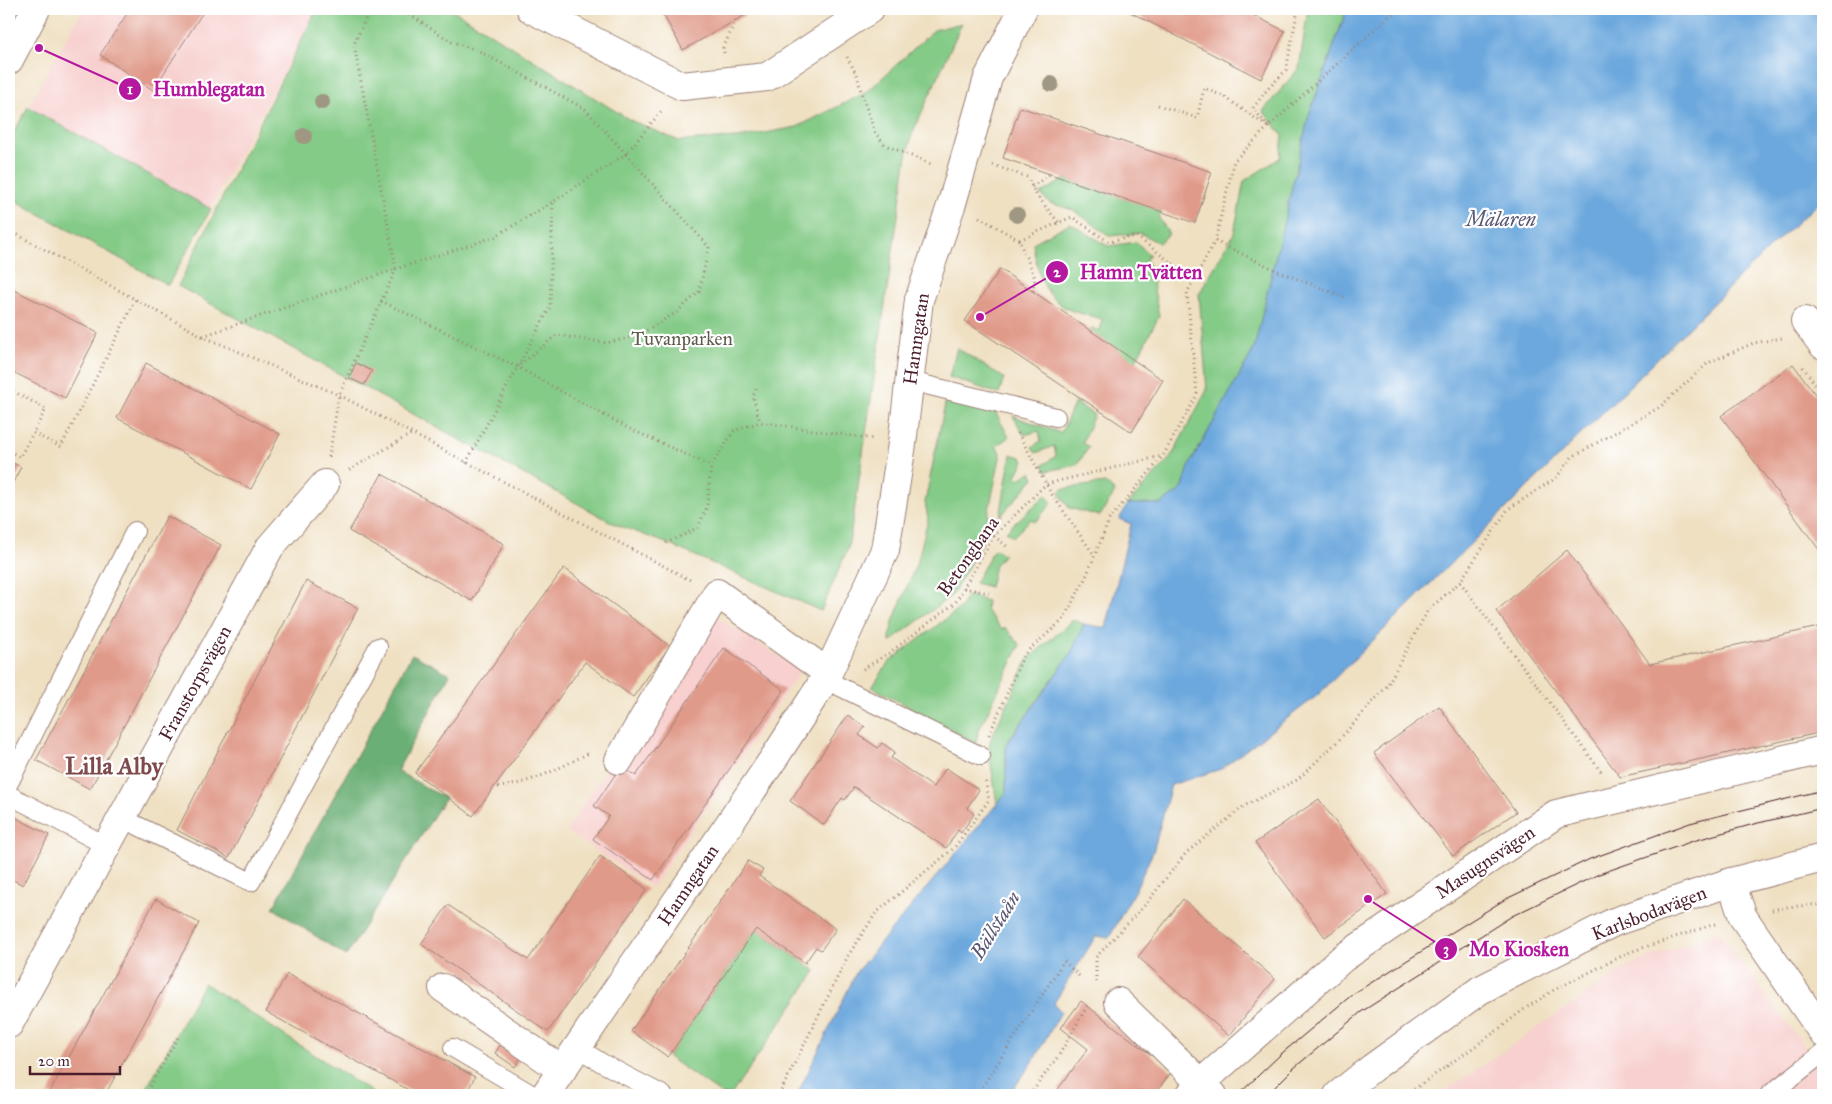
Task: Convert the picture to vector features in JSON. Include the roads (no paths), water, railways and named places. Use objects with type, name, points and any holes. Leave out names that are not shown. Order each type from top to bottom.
[{"type":"street","points":[[9,60],[36,9]]},
{"type":"street","points":[[531,9],[682,86],[767,77],[870,9]]},
{"type":"street","name":"Hamngatan","points":[[544,1095],[578,1048],[776,755],[824,680],[885,550],[902,444],[919,300],[952,203],[988,78],[1023,9]]},
{"type":"street","points":[[1805,321],[1823,345]]},
{"type":"street","name":"Franstorpsvägen","points":[[9,1024],[270,547],[325,484]]},
{"type":"street","points":[[619,760],[717,593],[824,680]]},
{"type":"street","name":"Masugnsvägen","points":[[1201,1091],[1352,952],[1556,814],[1823,750]]},
{"type":"street","name":"Karlsbodavägen","points":[[1338,1095],[1480,990],[1614,922],[1731,882],[1823,858]]},
{"type":"street","points":[[1731,882],[1743,917],[1823,1033]]},
{"type":"street","points":[[443,988],[562,1070]]},
{"type":"street","points":[[1107,996],[1201,1091]]},
{"type":"lane","points":[[910,381],[1056,417]]},
{"type":"lane","points":[[9,783],[135,531]]},
{"type":"lane","points":[[122,818],[251,882],[378,647]]},
{"type":"lane","points":[[824,680],[980,756]]},
{"type":"lane","points":[[9,795],[107,846]]},
{"type":"lane","points":[[452,1048],[533,1095]]},
{"type":"lane","points":[[578,1048],[602,1063],[663,1095]]},
{"type":"lane","points":[[1769,1095],[1823,1053]]},
{"type":"water","name":"Mälaren","points":[[1347,9],[1823,9],[1823,199],[1770,247],[1318,695],[1221,769],[1171,785],[1153,852],[1135,890],[1109,938],[1096,936],[1054,1003],[1061,1012],[1032,1063],[1009,1095],[797,1095],[857,971],[1006,793],[1006,745],[1071,653],[1084,624],[1106,628],[1131,524],[1119,519],[1128,504],[1161,504],[1182,489],[1190,464],[1254,349],[1309,115]]},
{"type":"tram line","points":[[1238,1095],[1281,1054],[1353,994],[1504,900],[1590,859],[1690,823],[1823,790]]},
{"type":"tram line","points":[[1267,1095],[1294,1068],[1361,1012],[1512,916],[1599,874],[1693,841],[1823,808]]},
{"type":"place","name":"Humblegatan","points":[[39,48]]},
{"type":"place","name":"Hamn Tvätten","points":[[980,317]]},
{"type":"place","name":"Mo Kiosken","points":[[1368,899]]},
{"type":"district","name":"Lilla Alby","points":[[114,766]]},
{"type":"park label","name":"Tuvanparken","points":[[682,338]]},
{"type":"water label","name":"Bällstaån","points":[[995,925]]}]
